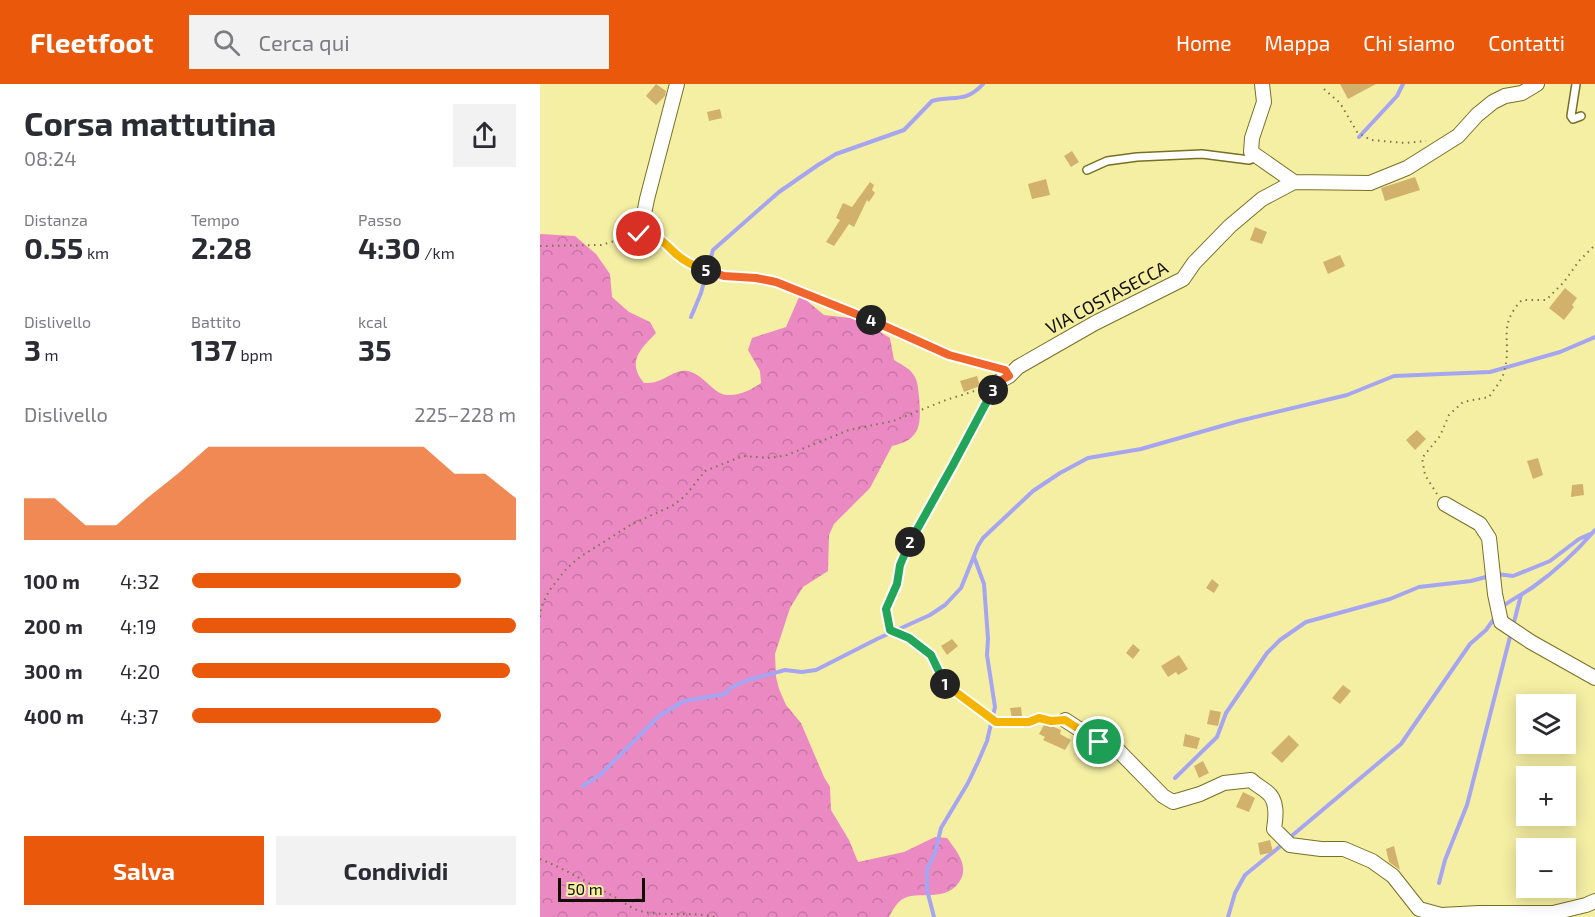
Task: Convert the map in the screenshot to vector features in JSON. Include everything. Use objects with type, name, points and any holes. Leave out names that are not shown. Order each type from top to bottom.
[{"type":"street","points":[[648,232],[643,219],[677,84]]},
{"type":"street","points":[[1262,84],[1264,102],[1251,144],[1251,152],[1294,182]]},
{"type":"street","name":"VIA COSTASECCA","points":[[996,383],[1009,376],[1018,367],[1095,323],[1183,279],[1230,226],[1262,199],[1294,182],[1370,183],[1398,172],[1458,136],[1477,115],[1493,102],[1505,96],[1522,93],[1537,84]]},
{"type":"street","points":[[1445,504],[1480,524],[1489,538],[1495,594],[1501,622],[1531,642],[1595,678]]},
{"type":"street","points":[[1065,720],[1099,742],[1108,740],[1162,796],[1173,802],[1200,794],[1224,783],[1251,780],[1258,788],[1269,792],[1275,804],[1274,830],[1290,845],[1344,849],[1372,861],[1393,876],[1419,909],[1441,915],[1552,913],[1595,901]]},
{"type":"lane","points":[[1576,84],[1571,116],[1573,119],[1581,116]]},
{"type":"lane","points":[[1087,170],[1107,161],[1137,157],[1202,154],[1249,160],[1257,158]]},
{"type":"path","points":[[1324,89],[1340,103],[1357,132],[1371,140],[1405,143],[1430,141]]},
{"type":"path","points":[[540,246],[601,245],[648,232],[665,242],[677,255],[699,268],[724,276],[776,282],[885,325],[949,355],[1005,370],[1009,376]]},
{"type":"path","points":[[1445,504],[1425,475],[1422,458],[1440,436],[1449,415],[1463,402],[1489,397],[1504,375],[1507,357],[1506,326],[1512,310],[1522,300],[1546,300],[1595,245]]},
{"type":"path","points":[[540,617],[541,607],[549,591],[567,568],[580,557],[632,524],[672,506],[685,496],[705,471],[742,456],[770,458],[787,456],[849,430],[893,421],[946,400],[977,392],[996,383]]},
{"type":"path","points":[[996,383],[953,465],[913,534],[900,565],[897,584],[886,609],[890,630],[909,638],[931,655],[944,683],[996,722],[1029,722],[1039,718],[1051,721],[1065,720]]},
{"type":"path","points":[[540,859],[575,875],[638,910],[655,915],[702,914],[715,917]]},
{"type":"green space","points":[[540,234],[575,236],[596,254],[610,274],[612,297],[629,312],[650,322],[656,333],[641,350],[636,362],[636,368],[644,383],[662,380],[676,372],[688,371],[723,394],[740,394],[751,389],[761,383],[760,371],[748,350],[752,338],[786,327],[800,295],[824,315],[859,319],[890,338],[894,360],[915,376],[920,406],[918,429],[909,439],[892,446],[870,488],[834,524],[829,535],[828,571],[803,587],[790,608],[775,654],[776,677],[786,705],[801,723],[830,787],[831,810],[849,840],[858,862],[904,852],[935,837],[947,838],[959,855],[963,867],[961,880],[951,890],[940,894],[904,898],[896,905],[889,917],[540,917]]},
{"type":"building","points":[[656,84],[666,91],[665,96],[656,105],[646,96]]},
{"type":"building","points":[[1340,84],[1376,84],[1348,99]]},
{"type":"building","points":[[720,109],[722,118],[709,121],[707,112]]},
{"type":"building","points":[[1072,151],[1079,162],[1071,167],[1064,156]]},
{"type":"building","points":[[1415,177],[1420,190],[1385,201],[1381,188]]},
{"type":"building","points":[[1046,179],[1050,195],[1032,199],[1028,184]]},
{"type":"building","points":[[870,182],[874,185],[872,190],[875,193],[869,202],[867,200],[854,227],[849,224],[834,246],[826,242],[840,220],[836,218],[843,203],[852,207]]},
{"type":"building","points":[[1255,227],[1267,232],[1262,244],[1250,240]]},
{"type":"building","points":[[1340,255],[1345,266],[1328,274],[1323,262]]},
{"type":"building","points":[[1565,288],[1577,298],[1572,305],[1574,307],[1564,320],[1549,308]]},
{"type":"building","points":[[977,376],[980,386],[964,392],[960,381]]},
{"type":"building","points":[[1417,430],[1426,439],[1415,450],[1406,440]]},
{"type":"building","points":[[1538,458],[1543,475],[1533,479],[1527,461]]},
{"type":"building","points":[[1583,484],[1584,495],[1571,497],[1572,485]]},
{"type":"building","points":[[1212,579],[1219,585],[1214,593],[1206,588]]},
{"type":"building","points":[[952,639],[958,646],[947,655],[941,646]]},
{"type":"building","points":[[1133,644],[1140,650],[1133,659],[1126,653]]},
{"type":"building","points":[[1179,655],[1188,669],[1178,675],[1176,672],[1168,677],[1161,666]]},
{"type":"building","points":[[1343,685],[1351,691],[1340,704],[1332,698]]},
{"type":"building","points":[[1021,707],[1022,717],[1012,719],[1010,708]]},
{"type":"building","points":[[1210,710],[1221,712],[1218,726],[1207,724]]},
{"type":"building","points":[[1045,723],[1061,730],[1060,734],[1071,740],[1065,750],[1043,740],[1045,737],[1039,734]]},
{"type":"building","points":[[1185,734],[1200,738],[1197,749],[1183,746]]},
{"type":"building","points":[[1289,735],[1299,745],[1282,763],[1271,753]]},
{"type":"building","points":[[1203,761],[1209,773],[1199,778],[1194,766]]},
{"type":"building","points":[[1243,792],[1255,798],[1249,812],[1236,807]]},
{"type":"building","points":[[1270,840],[1273,852],[1260,855],[1258,843]]},
{"type":"building","points":[[1394,846],[1400,870],[1389,862],[1386,849]]},
{"type":"waterway","points":[[691,317],[701,293],[713,250],[779,192],[836,154],[904,130],[932,101],[964,97],[983,84]]},
{"type":"waterway","points":[[1359,137],[1397,96],[1403,84]]},
{"type":"waterway","points":[[583,786],[601,774],[659,716],[684,701],[725,694],[730,688],[748,680],[785,670],[802,672],[816,670],[930,615],[945,605],[961,588],[983,538],[1033,491],[1088,458],[1141,449],[1239,421],[1347,395],[1394,376],[1490,372],[1560,352],[1595,337]]},
{"type":"waterway","points":[[1502,607],[1550,574],[1595,530]]},
{"type":"waterway","points":[[1175,778],[1217,737],[1226,713],[1267,653],[1280,640],[1306,622],[1390,599],[1419,587],[1471,581],[1497,574],[1513,576],[1550,561],[1579,539],[1590,534]]},
{"type":"waterway","points":[[934,917],[927,890],[927,869],[935,853],[941,828],[968,783],[987,741],[995,707],[987,655],[984,584],[974,557]]},
{"type":"waterway","points":[[1513,626],[1521,595]]},
{"type":"waterway","points":[[1288,839],[1401,744],[1470,644],[1486,630],[1496,616]]},
{"type":"waterway","points":[[1439,883],[1445,860],[1467,805],[1511,633]]},
{"type":"waterway","points":[[1228,917],[1235,893],[1245,875],[1283,844]]},
{"type":"route","points":[[639,234],[648,232],[665,242],[677,255],[699,268],[724,276],[776,282],[885,325],[949,355],[1005,370],[1009,376],[996,383],[953,465],[913,534],[900,565],[897,584],[886,609],[890,630],[909,638],[931,655],[944,683],[996,722],[1029,722],[1039,718],[1051,721],[1065,720],[1099,742]]}]
